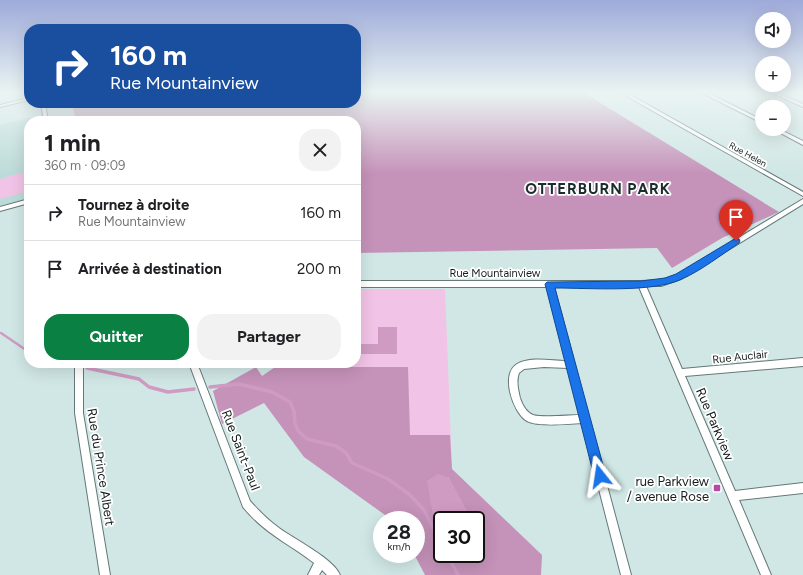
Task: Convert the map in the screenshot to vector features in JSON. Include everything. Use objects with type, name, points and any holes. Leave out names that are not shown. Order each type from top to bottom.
[{"type":"street","name":"Rue Helen","points":[[671,120],[803,194]]},
{"type":"street","points":[[789,136],[803,143]]},
{"type":"street","name":"Rue Mountainview","points":[[361,284],[661,283],[679,277],[803,201]]},
{"type":"street","points":[[0,209],[24,202]]},
{"type":"street","points":[[550,284],[626,575]]},
{"type":"street","name":"Rue Parkview","points":[[641,284],[766,575]]},
{"type":"street","name":"Rue Auclair","points":[[679,373],[803,362]]},
{"type":"street","points":[[571,365],[520,366],[516,369],[514,376],[517,400],[522,413],[534,419],[585,419]]},
{"type":"street","name":"Rue du Prince Albert","points":[[79,368],[79,413],[105,575]]},
{"type":"street","name":"Rue Saint-Paul","points":[[195,368],[246,504],[259,519],[320,562],[335,575]]},
{"type":"street","points":[[732,496],[803,488]]},
{"type":"street","points":[[313,575],[320,562]]},
{"type":"shaded area","points":[[24,120],[24,202],[0,209],[0,125]]},
{"type":"shaded area","points":[[361,120],[628,120],[779,212],[722,238],[672,268],[657,248],[361,253]]},
{"type":"shaded area","points":[[24,172],[24,192],[0,199],[0,179]]},
{"type":"shaded area","points":[[361,289],[445,289],[452,469],[308,380],[310,368],[361,368]]},
{"type":"shaded area","points":[[378,327],[397,327],[397,354],[361,354],[361,344],[378,344]]},
{"type":"shaded area","points":[[408,367],[410,435],[450,435],[452,469],[542,555],[541,575],[425,575],[419,563],[425,563],[425,511],[379,511],[304,457],[264,403],[222,424],[213,391],[257,368],[262,376],[274,368]]},
{"type":"shaded area","points":[[438,474],[448,477],[467,511],[433,511],[433,515],[427,481]]},
{"type":"waterway","points":[[1,333],[24,349]]},
{"type":"waterway","points":[[87,368],[139,379],[149,387],[168,392],[194,389]]},
{"type":"waterway","points":[[210,387],[239,384],[272,392],[290,402],[294,411],[295,423],[298,431],[307,439],[336,446],[346,453],[352,463],[388,479],[410,495],[424,510],[433,528]]},
{"type":"waterway","points":[[452,563],[458,575]]},
{"type":"place","name":"rue Parkview / avenue Rose","points":[[717,488]]},
{"type":"district","name":"OTTERBURN PARK","points":[[598,189]]},
{"type":"route","points":[[600,476],[550,284],[641,284],[666,282],[679,277],[736,241]]}]
